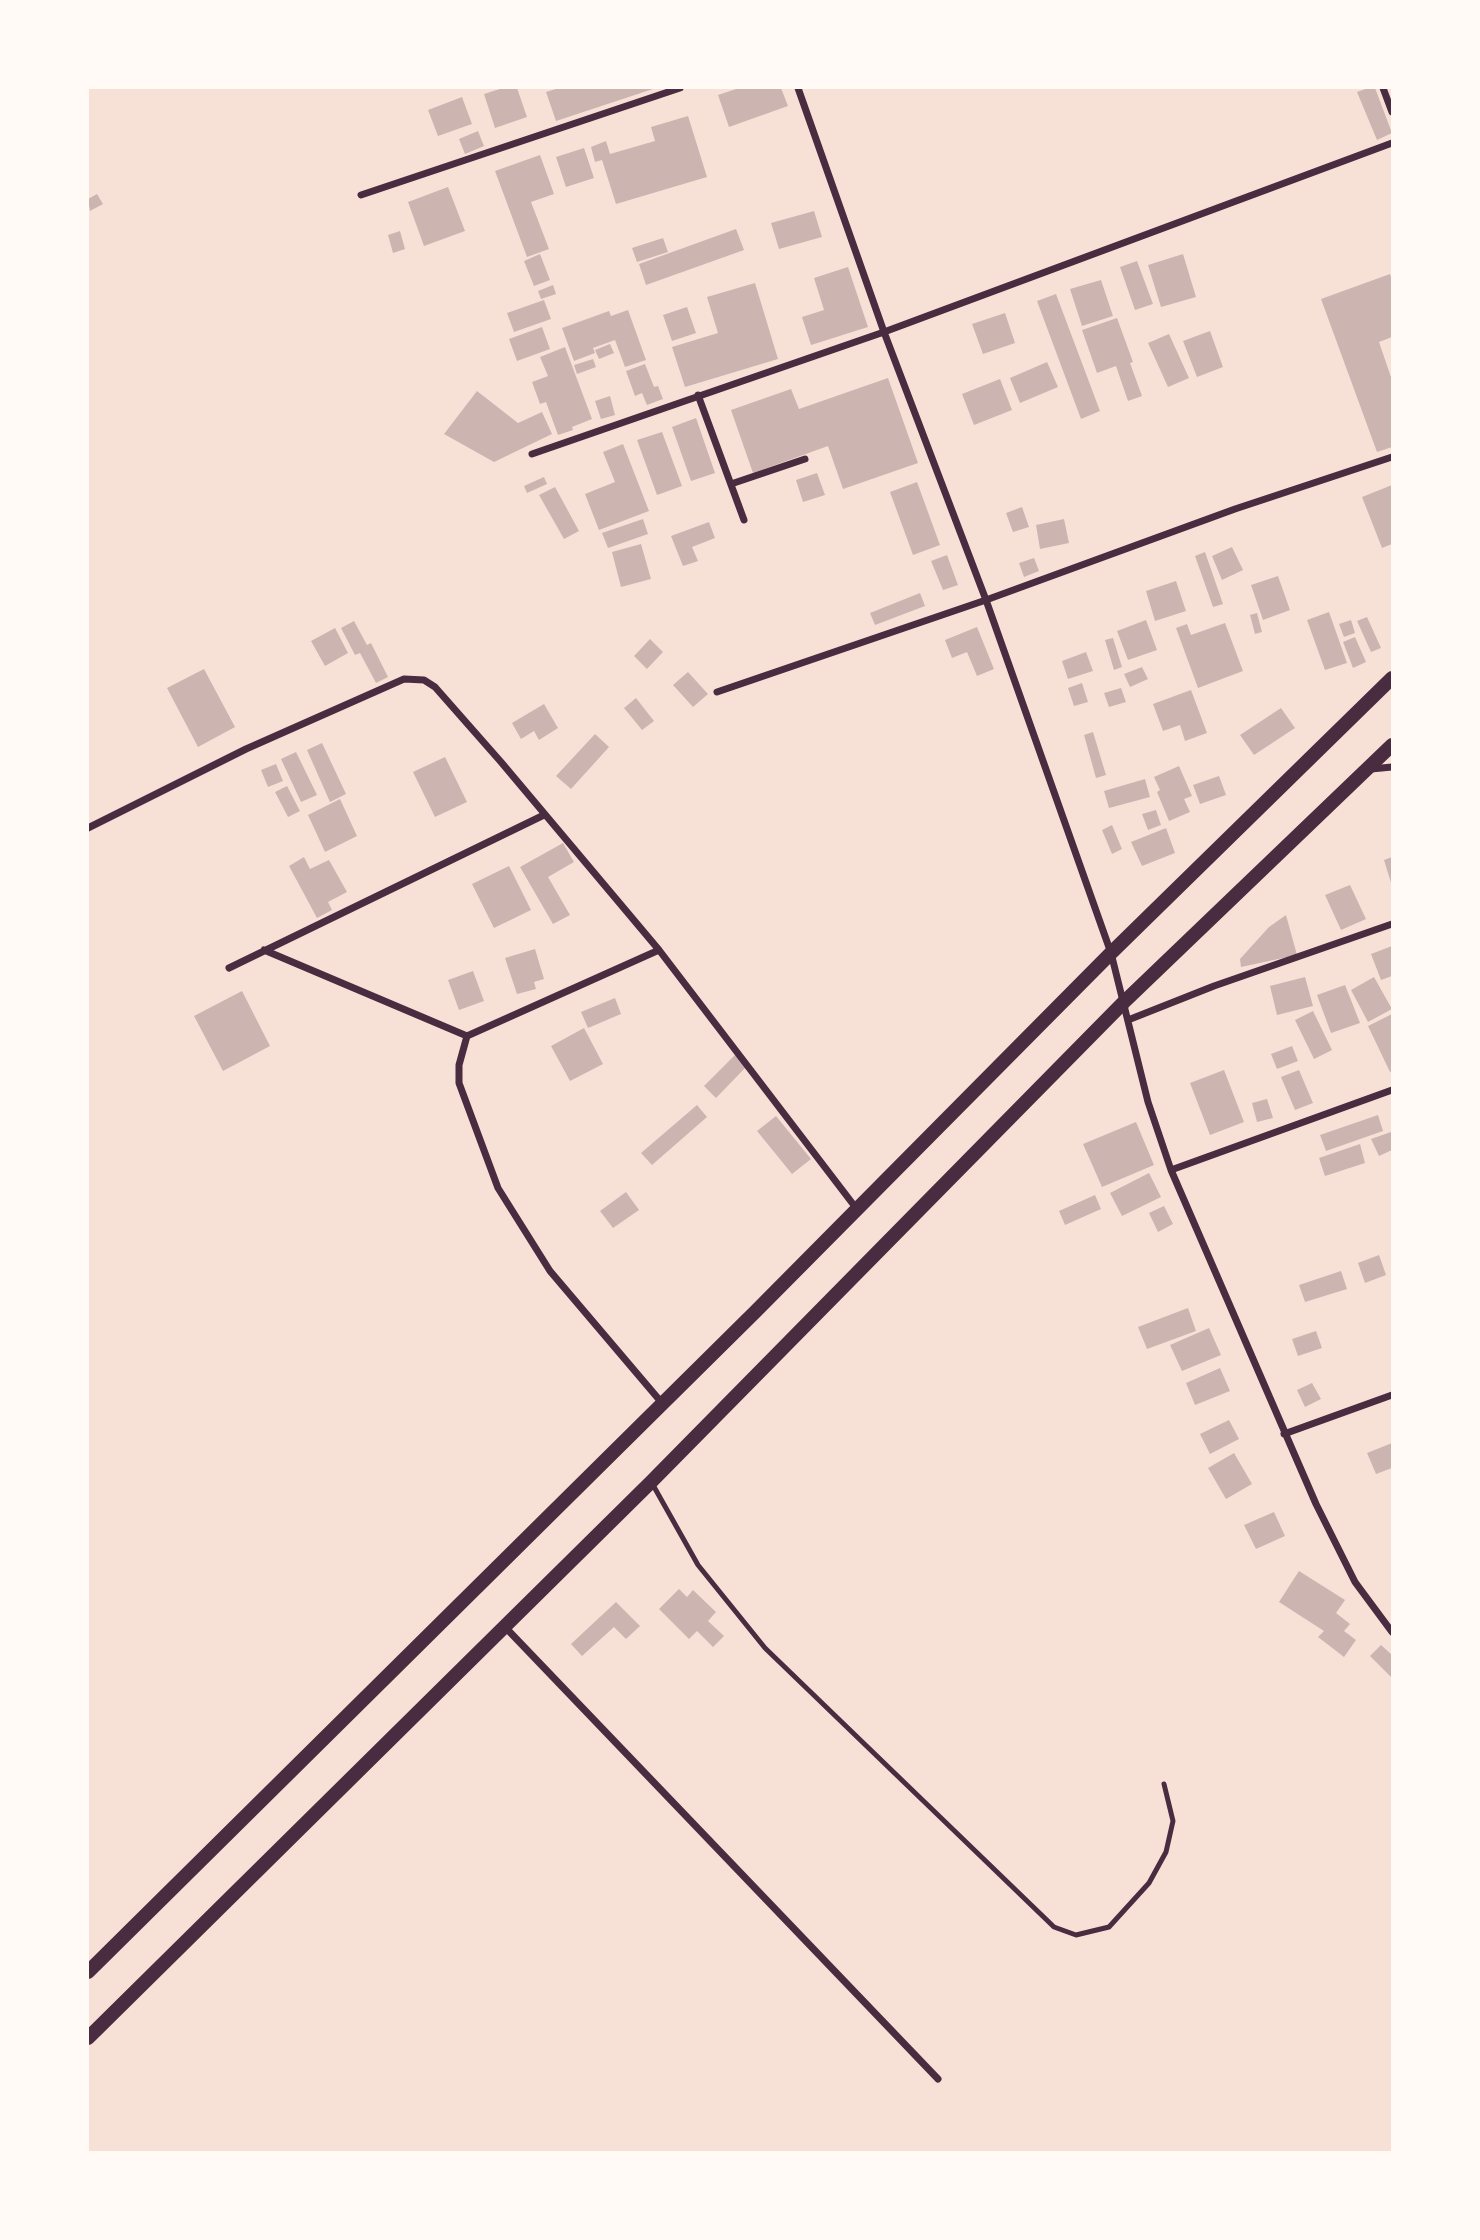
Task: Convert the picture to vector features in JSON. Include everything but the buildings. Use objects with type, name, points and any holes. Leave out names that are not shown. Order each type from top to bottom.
[{"type":"main road","points":[[88,1972],[755,1312],[1111,953],[1392,678]]},
{"type":"main road","points":[[88,2038],[651,1482],[1124,1002],[1392,745]]},
{"type":"street","points":[[361,195],[680,88]]},
{"type":"street","points":[[798,88],[884,332],[986,600],[1111,953],[1148,1102],[1171,1170],[1316,1504],[1355,1582],[1392,1632]]},
{"type":"street","points":[[1383,88],[1392,113]]},
{"type":"street","points":[[532,454],[884,332],[1392,143]]},
{"type":"street","points":[[698,395],[744,520]]},
{"type":"street","points":[[717,692],[986,600],[1235,509],[1392,457]]},
{"type":"street","points":[[732,484],[805,459]]},
{"type":"street","points":[[88,828],[246,749],[404,679],[424,680],[435,687],[659,950],[856,1208]]},
{"type":"street","points":[[1367,770],[1392,767]]},
{"type":"street","points":[[229,968],[544,815]]},
{"type":"street","points":[[1128,1020],[1214,986],[1392,924]]},
{"type":"street","points":[[264,950],[467,1036],[659,950]]},
{"type":"street","points":[[467,1036],[459,1065],[459,1083],[498,1188],[550,1270],[662,1403]]},
{"type":"street","points":[[1171,1170],[1392,1090]]},
{"type":"street","points":[[1284,1434],[1392,1395]]},
{"type":"street","points":[[505,1627],[938,2079]]},
{"type":"lane","points":[[651,1482],[698,1565],[765,1648],[1054,1927],[1076,1936],[1109,1927],[1149,1883],[1166,1852],[1173,1821],[1164,1784]]}]
